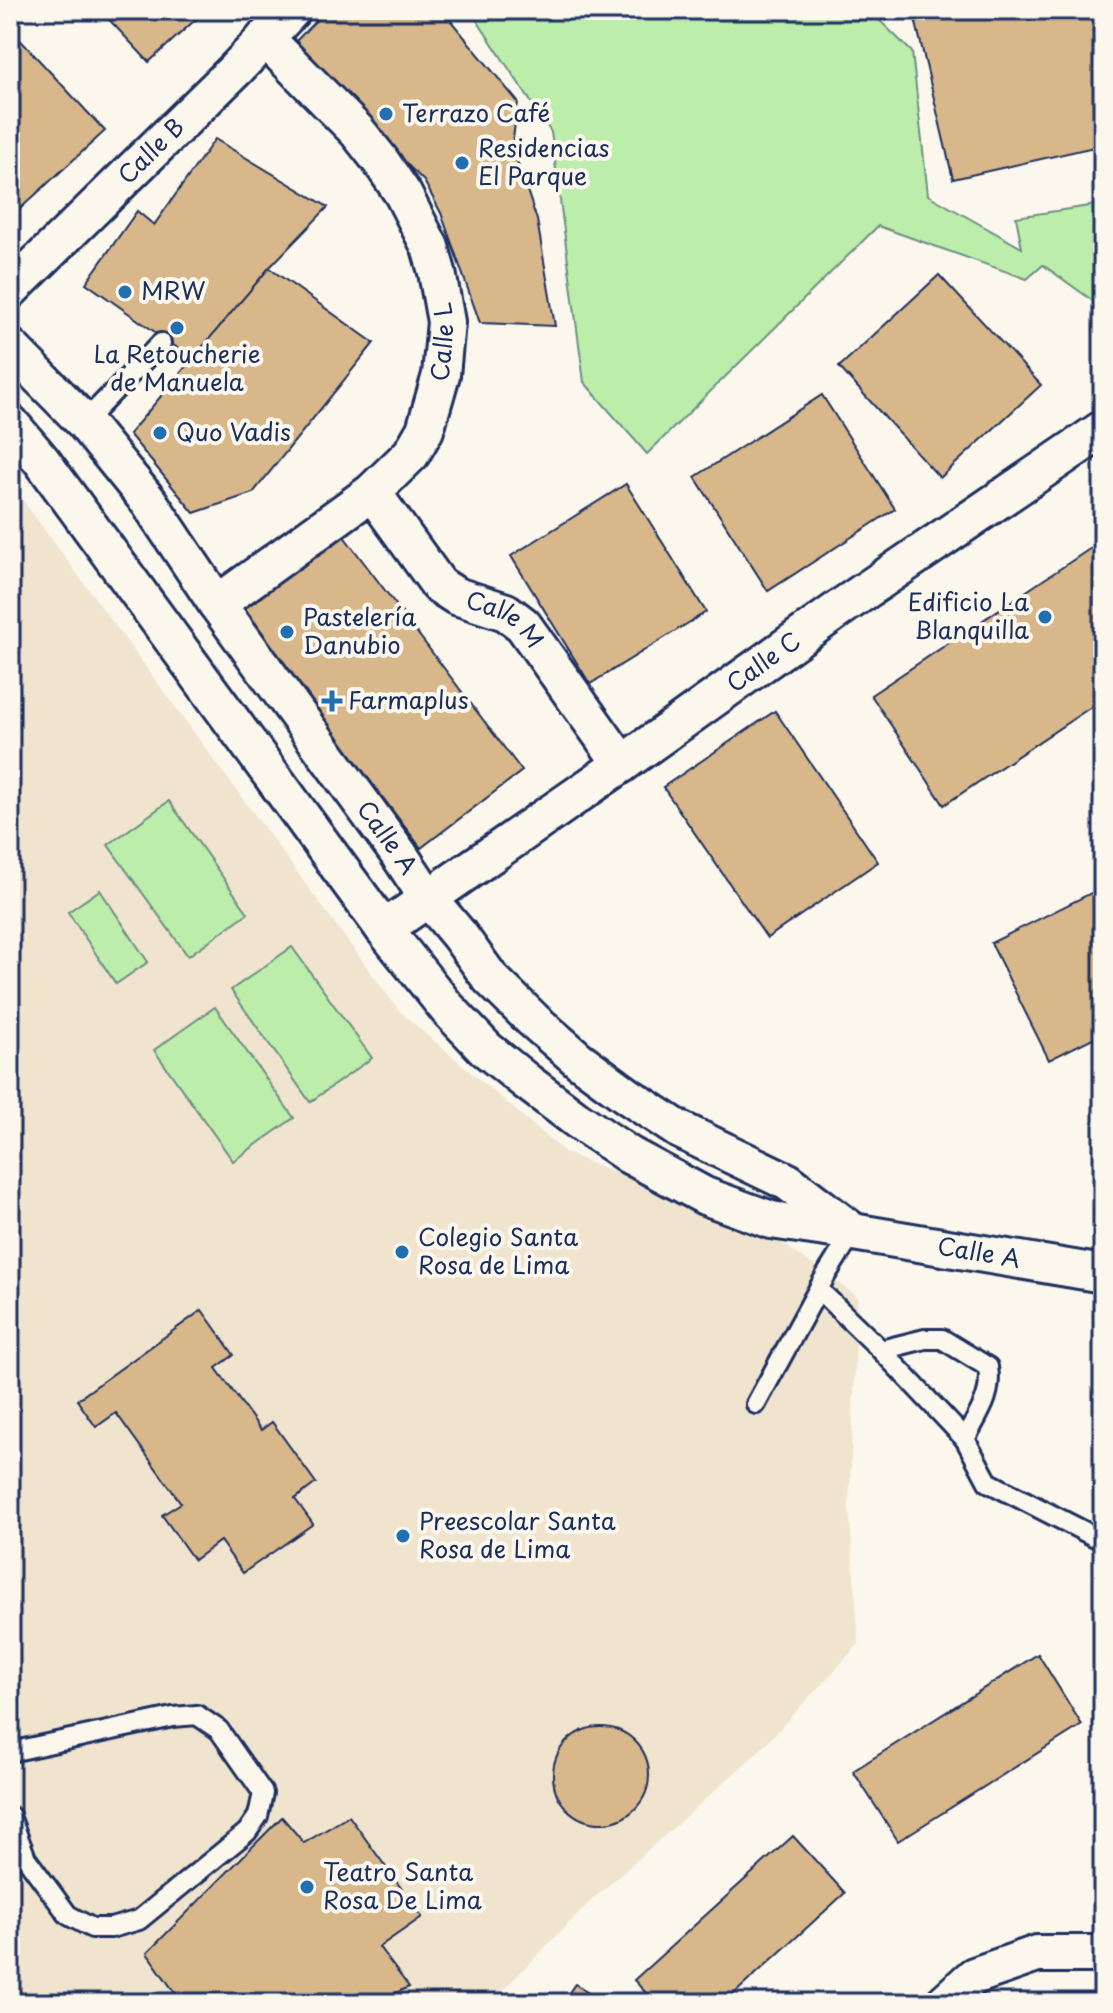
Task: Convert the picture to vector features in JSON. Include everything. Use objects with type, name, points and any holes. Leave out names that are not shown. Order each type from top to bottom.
[{"type":"street","name":"Calle B","points":[[10,290],[236,69],[292,10]]},
{"type":"street","name":"Calle L","points":[[217,604],[372,492],[411,454],[425,430],[441,375],[446,322],[430,247],[403,194],[357,131],[265,38]]},
{"type":"street","name":"Calle A","points":[[10,347],[84,422],[149,502],[217,604],[428,898],[490,978],[579,1060],[678,1129],[788,1182],[853,1232]]},
{"type":"street","name":"Calle A","points":[[10,423],[42,461],[384,929],[447,1008],[486,1049],[576,1119],[629,1155],[705,1196],[771,1220],[1103,1274]]},
{"type":"street","name":"Calle C","points":[[384,929],[843,606],[1103,429]]},
{"type":"street","name":"Calle M","points":[[372,492],[439,585],[456,596],[506,612],[523,625],[622,764]]},
{"type":"street","points":[[944,2003],[974,1976],[1037,1954],[1103,1954]]},
{"type":"lane","points":[[84,422],[161,343]]},
{"type":"lane","points":[[756,1404],[853,1232]]},
{"type":"lane","points":[[819,1290],[965,1439],[988,1482],[1103,1541]]},
{"type":"lane","points":[[881,1350],[925,1339],[942,1339],[988,1367],[989,1392],[965,1439]]},
{"type":"lane","points":[[10,1752],[173,1717],[197,1715],[219,1730],[263,1793],[258,1816],[247,1832],[139,1920],[111,1928],[92,1928],[68,1915],[26,1858],[10,1816]]},
{"type":"shaded area","name":"Colegio Santa Rosa de Lima","points":[[10,483],[400,1012],[566,1153],[762,1229],[858,1297],[849,1506],[859,1644],[757,1753],[592,1900],[490,2003],[10,2003]]},
{"type":"green space","points":[[470,10],[869,10],[912,52],[928,195],[1022,248],[1016,217],[1103,204],[1103,308],[1043,265],[1027,279],[878,226],[647,454],[584,382],[551,132]]},
{"type":"green space","points":[[169,801],[248,913],[188,956],[108,845]]},
{"type":"green space","points":[[100,890],[148,962],[116,984],[68,912]]},
{"type":"green space","points":[[292,947],[372,1058],[310,1102],[231,990]]},
{"type":"green space","points":[[215,1007],[294,1118],[233,1161],[154,1050]]},
{"type":"building","points":[[100,10],[206,10],[149,62]]},
{"type":"building","name":"Residencias El Parque","points":[[326,10],[442,10],[518,102],[512,146],[537,220],[555,326],[480,323],[441,213],[424,181],[367,125],[296,41]]},
{"type":"building","points":[[913,10],[1103,10],[1103,145],[953,179]]},
{"type":"building","points":[[10,29],[105,131],[10,218]]},
{"type":"building","points":[[215,139],[328,207],[269,268],[193,359],[86,283],[137,211],[154,225]]},
{"type":"building","points":[[269,268],[374,343],[253,493],[194,513],[129,434]]},
{"type":"building","points":[[939,275],[1041,385],[940,478],[839,367]]},
{"type":"building","points":[[822,395],[895,509],[768,591],[695,477]]},
{"type":"building","points":[[626,484],[706,612],[590,684],[511,556]]},
{"type":"building","points":[[343,535],[522,771],[421,848],[241,611]]},
{"type":"building","name":"Edificio La Blanquilla","points":[[1103,540],[1103,699],[944,805],[871,695]]},
{"type":"building","points":[[775,711],[878,862],[767,938],[663,787]]},
{"type":"building","points":[[1103,887],[1103,1033],[1049,1060],[991,943]]},
{"type":"building","points":[[202,1310],[234,1355],[216,1368],[261,1430],[272,1422],[316,1483],[295,1499],[313,1524],[243,1573],[220,1541],[194,1560],[162,1515],[181,1503],[116,1413],[96,1427],[77,1400]]},
{"type":"building","points":[[1038,1654],[1082,1725],[898,1841],[853,1771]]},
{"type":"building","points":[[601,1727],[620,1730],[635,1741],[646,1756],[649,1775],[646,1794],[635,1809],[620,1820],[601,1823],[582,1820],[567,1809],[556,1794],[553,1775],[556,1756],[567,1741],[582,1730]]},
{"type":"building","name":"Teatro Santa Rosa De Lima","points":[[349,1816],[422,1917],[379,1947],[409,1987],[374,2003],[182,2003],[147,1953],[282,1817],[304,1843]]},
{"type":"building","points":[[793,1836],[845,1893],[724,2003],[655,2003],[634,1980]]},
{"type":"building","points":[[575,1984],[603,2003],[562,2003]]},
{"type":"place","name":"Terrazo Café","points":[[386,114]]},
{"type":"place","name":"Residencias El Parque","points":[[462,163]]},
{"type":"place","name":"MRW","points":[[125,292]]},
{"type":"place","name":"La Retoucherie de Manuela","points":[[177,328]]},
{"type":"place","name":"Quo Vadis","points":[[160,433]]},
{"type":"place","name":"Edificio La Blanquilla","points":[[1045,617]]},
{"type":"place","name":"Pastelería Danubio","points":[[287,632]]},
{"type":"place","name":"Farmaplus","points":[[332,701]]},
{"type":"place","name":"Colegio Santa Rosa de Lima","points":[[402,1252]]},
{"type":"place","name":"Preescolar Santa Rosa de Lima","points":[[403,1536]]},
{"type":"place","name":"Teatro Santa Rosa De Lima","points":[[307,1887]]}]
